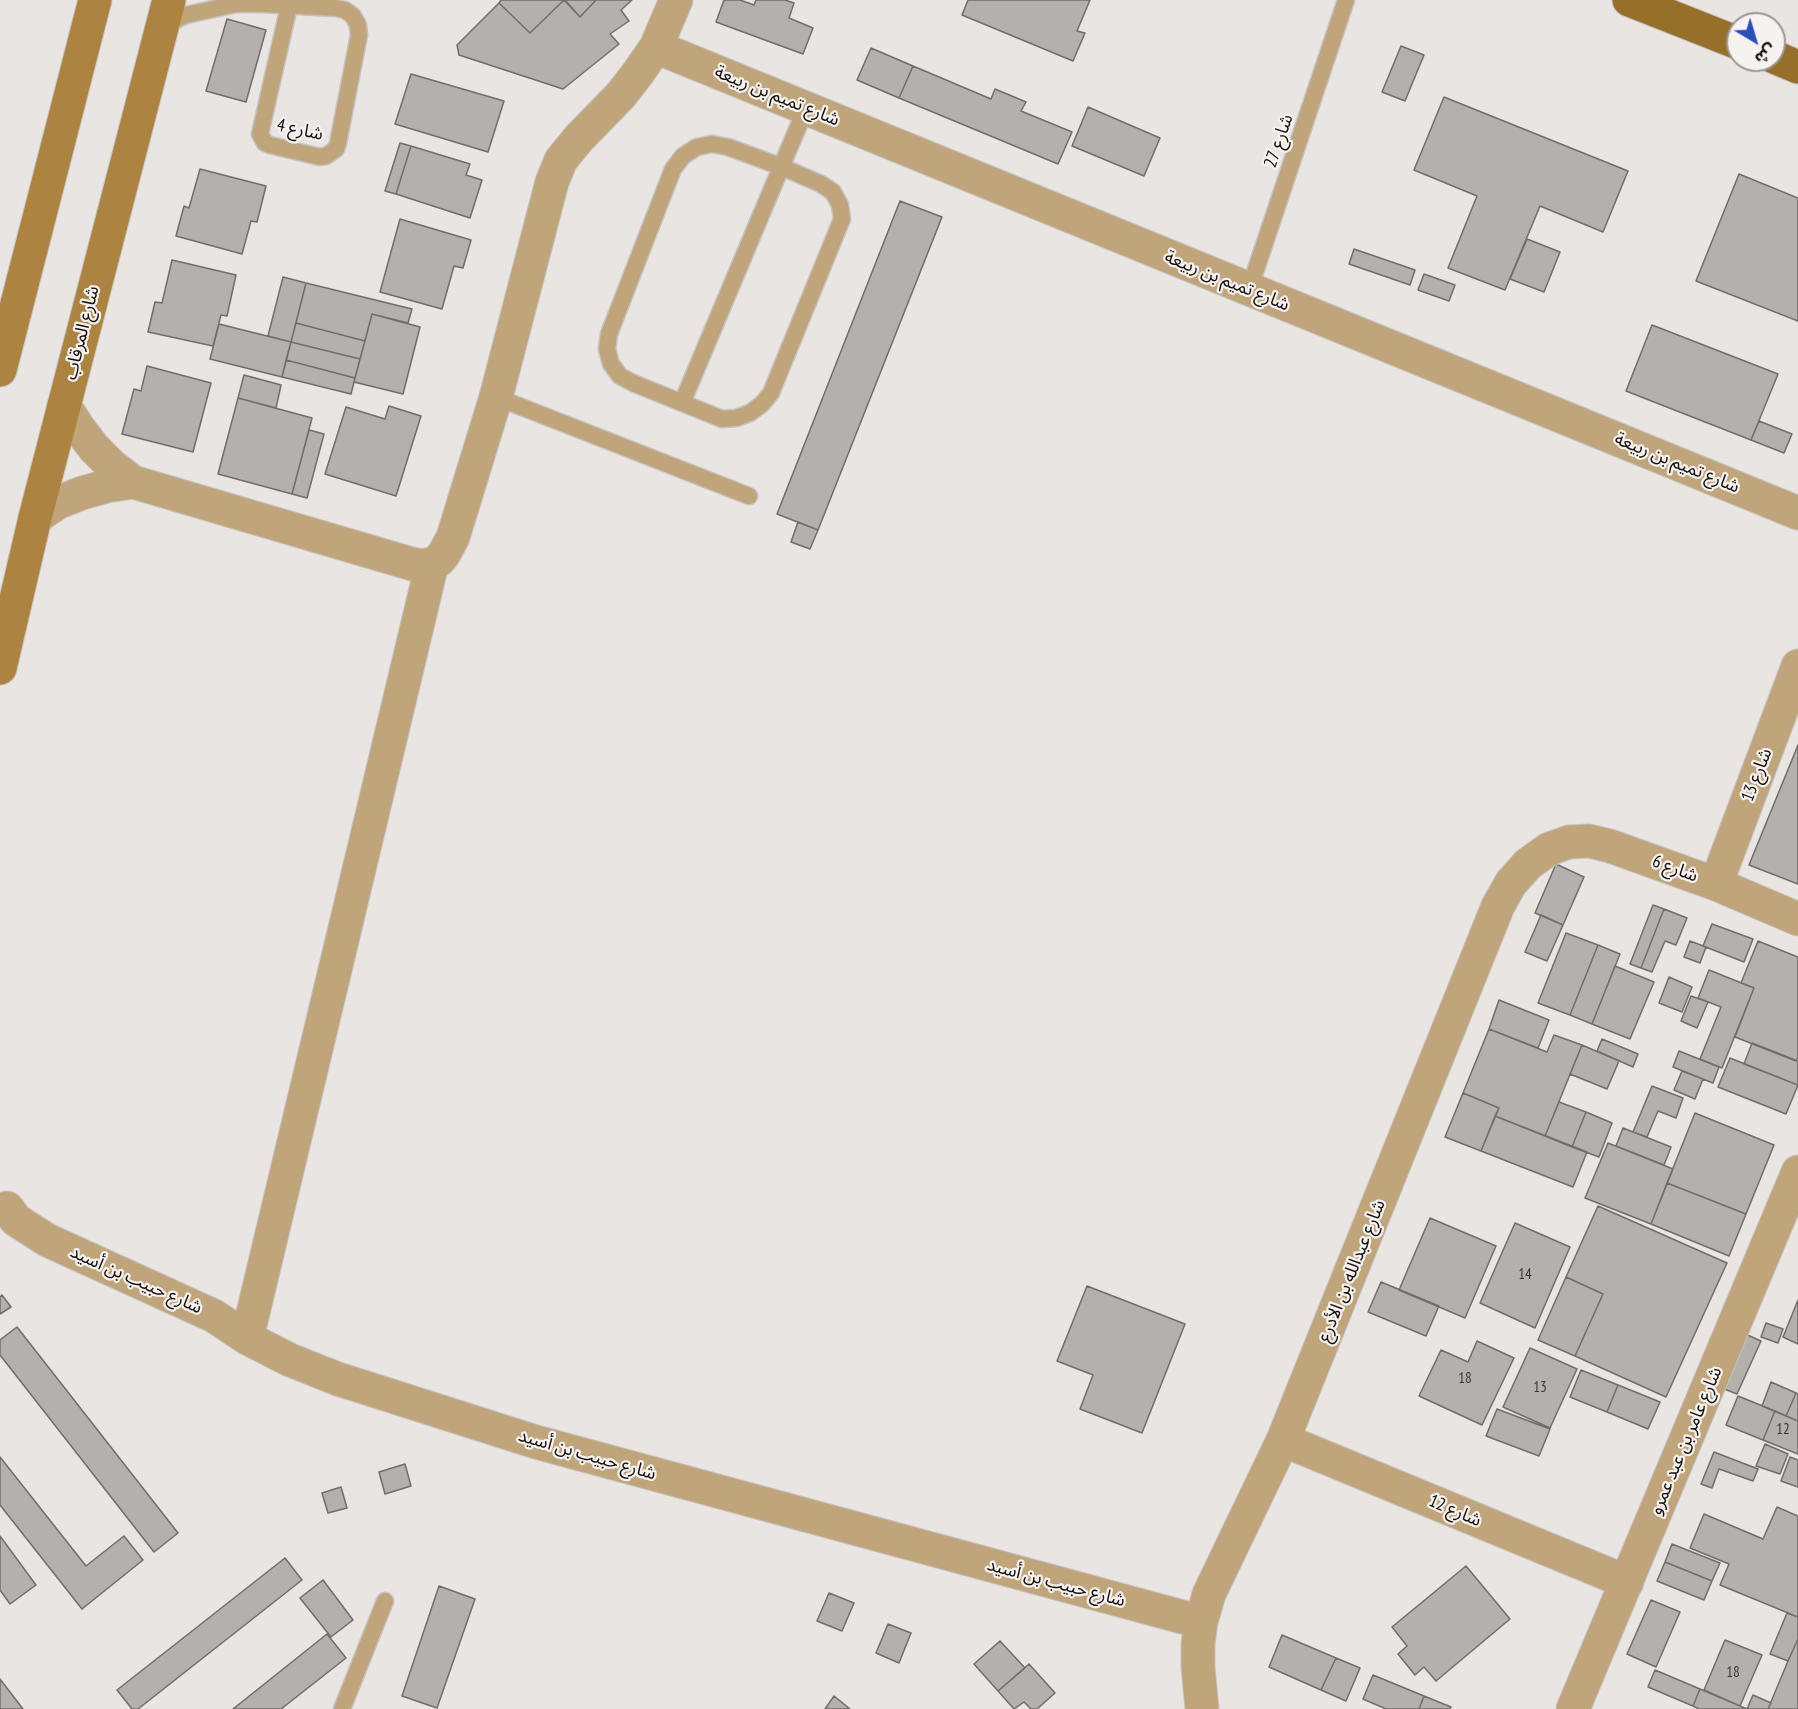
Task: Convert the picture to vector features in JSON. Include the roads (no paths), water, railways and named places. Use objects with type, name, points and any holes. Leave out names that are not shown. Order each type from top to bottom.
[{"type":"main road","points":[[0,370],[94,0]]},
{"type":"main road","points":[[1629,0],[1726,38]]},
{"type":"main road","name":"شارع المرقاب","points":[[0,668],[35,518],[166,13]]},
{"type":"street","points":[[64,405],[94,448],[133,482],[412,564],[422,566],[432,564],[444,554],[453,537],[496,397],[552,182],[561,160],[621,95],[656,46],[676,0]]},
{"type":"street","name":"شارع تميم بن ربيعة","points":[[656,46],[1798,513]]},
{"type":"street","points":[[35,518],[57,504],[82,493],[133,482]]},
{"type":"street","points":[[246,1338],[432,564]]},
{"type":"street","name":"شارع 13","points":[[1716,884],[1798,666]]},
{"type":"street","name":"شارع 6","points":[[1549,849],[1569,842],[1589,841],[1610,846],[1716,884],[1798,919]]},
{"type":"street","name":"شارع عبدالله بن الأدرع","points":[[1202,1709],[1198,1667],[1201,1622],[1209,1594],[1283,1440],[1498,906],[1528,864],[1549,849]]},
{"type":"street","name":"شارع عامر بن عبد عمرو","points":[[1573,1709],[1798,1172]]},
{"type":"street","name":"شارع حبيب بن أسيد","points":[[7,1208],[16,1220],[47,1240],[214,1316],[246,1338],[290,1360],[338,1379],[536,1442],[1201,1622]]},
{"type":"street","name":"شارع 12","points":[[1283,1440],[1627,1582]]},
{"type":"lane","name":"شارع 27","points":[[1249,290],[1347,1]]},
{"type":"lane","name":"شارع 4","points":[[166,13],[186,15],[236,4],[260,2],[336,8],[345,10],[353,16],[358,25],[359,34],[338,143],[332,153],[320,157],[270,145],[265,143],[260,134],[289,6]]},
{"type":"lane","points":[[682,403],[806,108]]},
{"type":"lane","points":[[712,144],[728,147],[782,166],[833,192],[840,205],[842,219],[771,393],[750,413],[736,418],[722,419],[620,376],[611,364],[607,349],[609,334],[673,169],[683,156],[697,147],[712,144]]},
{"type":"lane","points":[[496,397],[748,496]]},
{"type":"lane","points":[[342,1709],[385,1601]]}]
